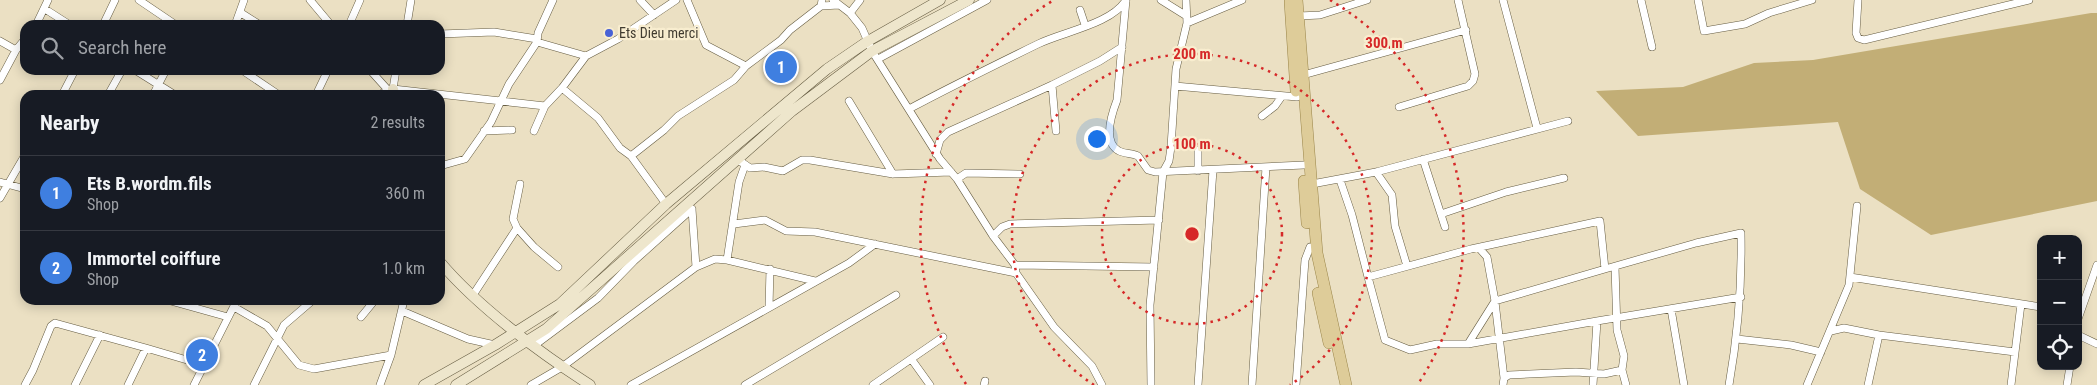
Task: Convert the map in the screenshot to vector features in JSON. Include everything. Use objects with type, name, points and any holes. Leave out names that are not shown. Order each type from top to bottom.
[{"type":"main road","points":[[424,385],[496,345],[560,304],[666,204],[827,68],[868,41],[940,0]]},
{"type":"main road","points":[[456,385],[532,343],[741,162],[792,111],[875,55],[969,0]]},
{"type":"main road","points":[[1290,0],[1310,247],[1323,319],[1339,385]]},
{"type":"main road","points":[[1298,0],[1317,253],[1346,385]]},
{"type":"main road","points":[[445,268],[517,332],[562,367],[590,385]]},
{"type":"street","points":[[39,20],[48,0]]},
{"type":"street","points":[[105,20],[115,0]]},
{"type":"street","points":[[140,0],[169,20]]},
{"type":"street","points":[[238,20],[244,0]]},
{"type":"street","points":[[310,0],[327,20]]},
{"type":"street","points":[[351,20],[360,0]]},
{"type":"street","points":[[408,20],[411,0]]},
{"type":"street","points":[[445,165],[465,159],[484,131],[502,102],[509,84],[537,41],[553,0]]},
{"type":"street","points":[[640,0],[654,15]]},
{"type":"street","points":[[534,131],[545,106],[562,88],[586,56],[618,39],[676,0]]},
{"type":"street","points":[[687,0],[706,45],[746,66]]},
{"type":"street","points":[[850,13],[860,0]]},
{"type":"street","points":[[875,55],[988,0]]},
{"type":"street","points":[[909,109],[1040,43],[1116,12],[1126,0]]},
{"type":"street","points":[[1126,0],[1117,100],[1111,115],[1111,140],[1118,150],[1138,156],[1148,170],[1164,172],[1304,165]]},
{"type":"street","points":[[1161,0],[1186,19]]},
{"type":"street","points":[[1151,385],[1150,305],[1164,172],[1169,161],[1171,148],[1176,69],[1186,19],[1186,0]]},
{"type":"street","points":[[1186,19],[1242,0]]},
{"type":"street","points":[[1299,16],[1320,15],[1367,0]]},
{"type":"street","points":[[1399,107],[1468,86],[1473,81],[1475,74],[1458,0]]},
{"type":"street","points":[[1503,0],[1537,128]]},
{"type":"street","points":[[1641,0],[1652,46]]},
{"type":"street","points":[[1698,0],[1704,31],[1745,24],[1812,0]]},
{"type":"street","points":[[1858,1],[1856,33],[1858,38],[1864,40],[2029,0]]},
{"type":"street","points":[[631,156],[664,130],[678,116],[734,80],[746,66],[781,40],[822,3],[836,2],[850,13],[936,154],[957,178],[993,236],[1015,265],[1016,273],[1054,327],[1092,366],[1102,385]]},
{"type":"street","points":[[45,9],[62,20]]},
{"type":"street","points":[[1080,10],[1086,25]]},
{"type":"street","points":[[241,13],[252,20]]},
{"type":"street","points":[[1303,75],[1466,30]]},
{"type":"street","points":[[445,34],[494,32],[537,41],[586,56]]},
{"type":"street","points":[[0,41],[16,50]]},
{"type":"street","points":[[0,80],[20,45]]},
{"type":"street","points":[[936,154],[940,140],[948,132],[1052,85],[1100,61],[1122,47]]},
{"type":"street","points":[[65,90],[72,75]]},
{"type":"street","points":[[111,90],[119,75]]},
{"type":"street","points":[[144,75],[169,90]]},
{"type":"street","points":[[156,90],[163,75]]},
{"type":"street","points":[[249,75],[272,90]]},
{"type":"street","points":[[318,90],[326,75]]},
{"type":"street","points":[[375,75],[391,90]]},
{"type":"street","points":[[392,90],[395,75]]},
{"type":"street","points":[[1052,85],[1056,131]]},
{"type":"street","points":[[1175,86],[1297,97]]},
{"type":"street","points":[[562,88],[598,118],[620,148],[631,156],[666,204]]},
{"type":"street","points":[[445,96],[545,106]]},
{"type":"street","points":[[1262,116],[1275,106],[1282,96]]},
{"type":"street","points":[[849,101],[893,174]]},
{"type":"street","points":[[1312,184],[1376,172],[1422,158],[1568,121]]},
{"type":"street","points":[[484,131],[512,130]]},
{"type":"street","points":[[1198,150],[1198,170]]},
{"type":"street","points":[[1422,158],[1446,227]]},
{"type":"street","points":[[727,260],[734,224],[741,162],[750,168],[764,167],[783,171],[802,160],[810,160],[893,174],[951,172]]},
{"type":"street","points":[[0,198],[4,183],[20,162]]},
{"type":"street","points":[[1252,385],[1266,167]]},
{"type":"street","points":[[1198,385],[1213,170]]},
{"type":"street","points":[[1376,172],[1392,195],[1395,226],[1407,266]]},
{"type":"street","points":[[957,178],[966,173],[1020,174]]},
{"type":"street","points":[[1441,214],[1506,192],[1564,178]]},
{"type":"street","points":[[1340,180],[1388,342],[1410,350],[1437,344],[1468,344],[1501,339],[1741,297]]},
{"type":"street","points":[[4,183],[20,188]]},
{"type":"street","points":[[520,184],[513,219],[517,228],[541,254],[558,267]]},
{"type":"street","points":[[1807,385],[1831,331],[1850,277],[1856,206]]},
{"type":"street","points":[[532,343],[598,298],[634,261],[692,209],[696,267]]},
{"type":"street","points":[[734,224],[765,220],[786,231],[815,232],[1016,273]]},
{"type":"street","points":[[993,236],[1002,227],[1010,224],[1159,220]]},
{"type":"street","points":[[1368,277],[1491,245],[1600,221],[1605,269]]},
{"type":"street","points":[[474,295],[517,228]]},
{"type":"street","points":[[1468,344],[1495,301],[1696,242],[1741,233],[1741,297],[1737,339],[1729,385]]},
{"type":"street","points":[[631,385],[849,263],[875,244]]},
{"type":"street","points":[[1491,245],[1487,257],[1495,301],[1494,309],[1501,339],[1503,382]]},
{"type":"street","points":[[1296,385],[1305,260],[1310,247]]},
{"type":"street","points":[[1479,248],[1487,257]]},
{"type":"street","points":[[531,385],[562,367],[696,267],[715,259],[770,269],[815,281]]},
{"type":"street","points":[[2082,304],[2097,264]]},
{"type":"street","points":[[1015,265],[1154,267]]},
{"type":"street","points":[[1615,267],[1617,318],[1620,345],[1624,356],[1622,370],[1626,385]]},
{"type":"street","points":[[769,307],[770,269]]},
{"type":"street","points":[[445,273],[451,275]]},
{"type":"street","points":[[1850,277],[2037,306]]},
{"type":"street","points":[[745,385],[896,295]]},
{"type":"street","points":[[2011,385],[2021,304]]},
{"type":"street","points":[[187,305],[228,317]]},
{"type":"street","points":[[194,385],[234,305]]},
{"type":"street","points":[[238,305],[267,326],[299,365],[305,368],[314,369],[391,355]]},
{"type":"street","points":[[254,385],[284,325],[307,305]]},
{"type":"street","points":[[360,317],[371,305]]},
{"type":"street","points":[[380,385],[391,355],[403,305]]},
{"type":"street","points":[[1671,308],[1684,385]]},
{"type":"street","points":[[402,311],[468,339],[496,345]]},
{"type":"street","points":[[1836,318],[1844,328]]},
{"type":"street","points":[[1593,385],[1597,321]]},
{"type":"street","points":[[25,385],[53,324],[57,323],[204,364]]},
{"type":"street","points":[[1831,331],[1844,328],[1879,335],[2015,352]]},
{"type":"street","points":[[75,385],[100,335]]},
{"type":"street","points":[[1868,385],[1879,335]]},
{"type":"street","points":[[873,385],[943,337]]},
{"type":"street","points":[[2082,337],[2097,344]]},
{"type":"street","points":[[1737,339],[1791,345],[1821,352]]},
{"type":"street","points":[[128,385],[146,348]]},
{"type":"street","points":[[912,360],[930,385]]},
{"type":"street","points":[[1503,382],[1509,375],[1528,372],[1614,374],[1622,370]]},
{"type":"street","points":[[2067,385],[2069,370]]},
{"type":"shaded area","points":[[2097,13],[2097,201],[1931,235],[1860,189],[1838,122],[1638,136],[1596,91],[1683,87],[1754,63],[1813,60]]},
{"type":"place","name":"Ets Dieu merci","points":[[609,33]]},
{"type":"place","name":"Ets B.wordm.fils","points":[[781,67]]},
{"type":"place","name":"Immortel coiffure","points":[[202,355]]}]
